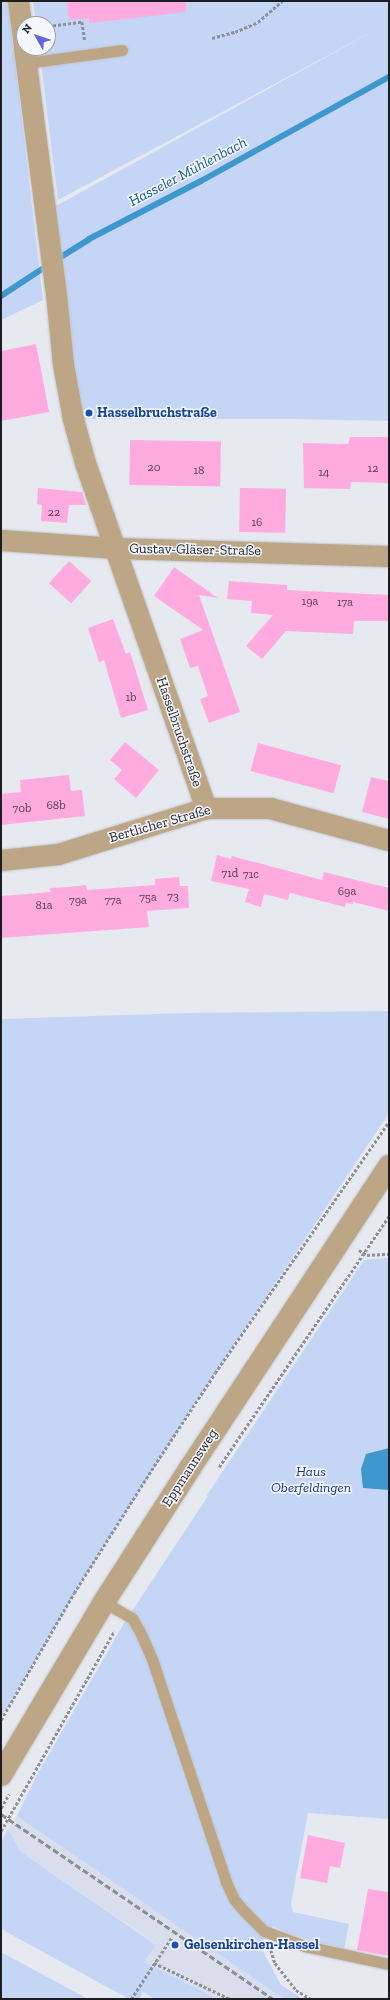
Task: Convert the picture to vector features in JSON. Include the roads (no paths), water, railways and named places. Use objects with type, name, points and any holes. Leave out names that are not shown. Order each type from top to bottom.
[{"type":"street","name":"Hasselbruchstraße","points":[[18,1],[20,16]]},
{"type":"street","name":"Hasselbruchstraße","points":[[26,56],[56,294],[63,364],[73,419],[85,463],[206,808]]},
{"type":"street","name":"Gustav-Gläser-Straße","points":[[1,540],[116,548],[389,556]]},
{"type":"street","name":"Bertlicher Straße","points":[[1,860],[58,854],[206,808],[270,808],[389,840]]},
{"type":"street","name":"Eppmannsweg","points":[[1,1775],[104,1602],[190,1468],[389,1166]]},
{"type":"lane","points":[[56,53],[88,54],[122,50]]},
{"type":"lane","points":[[104,1602],[132,1618],[140,1632],[152,1659],[226,1882],[234,1899],[244,1912],[264,1931],[305,1946],[389,1964]]},
{"type":"water","points":[[389,1448],[389,1490],[363,1488],[361,1469],[366,1454]]},
{"type":"waterway","name":"Hasseler Mühlenbach","points":[[56,260],[89,239],[201,181],[389,77]]},
{"type":"waterway","name":"Hasseler Mühlenbach","points":[[1,296],[48,265]]},
{"type":"railway","points":[[1,1814],[273,1999]]},
{"type":"place","name":"Hasselbruchstraße","points":[[89,413]]},
{"type":"place","name":"Gelsenkirchen-Hassel","points":[[175,1945]]},
{"type":"park label","name":"Haus Oberfeldingen","points":[[311,1480]]}]
